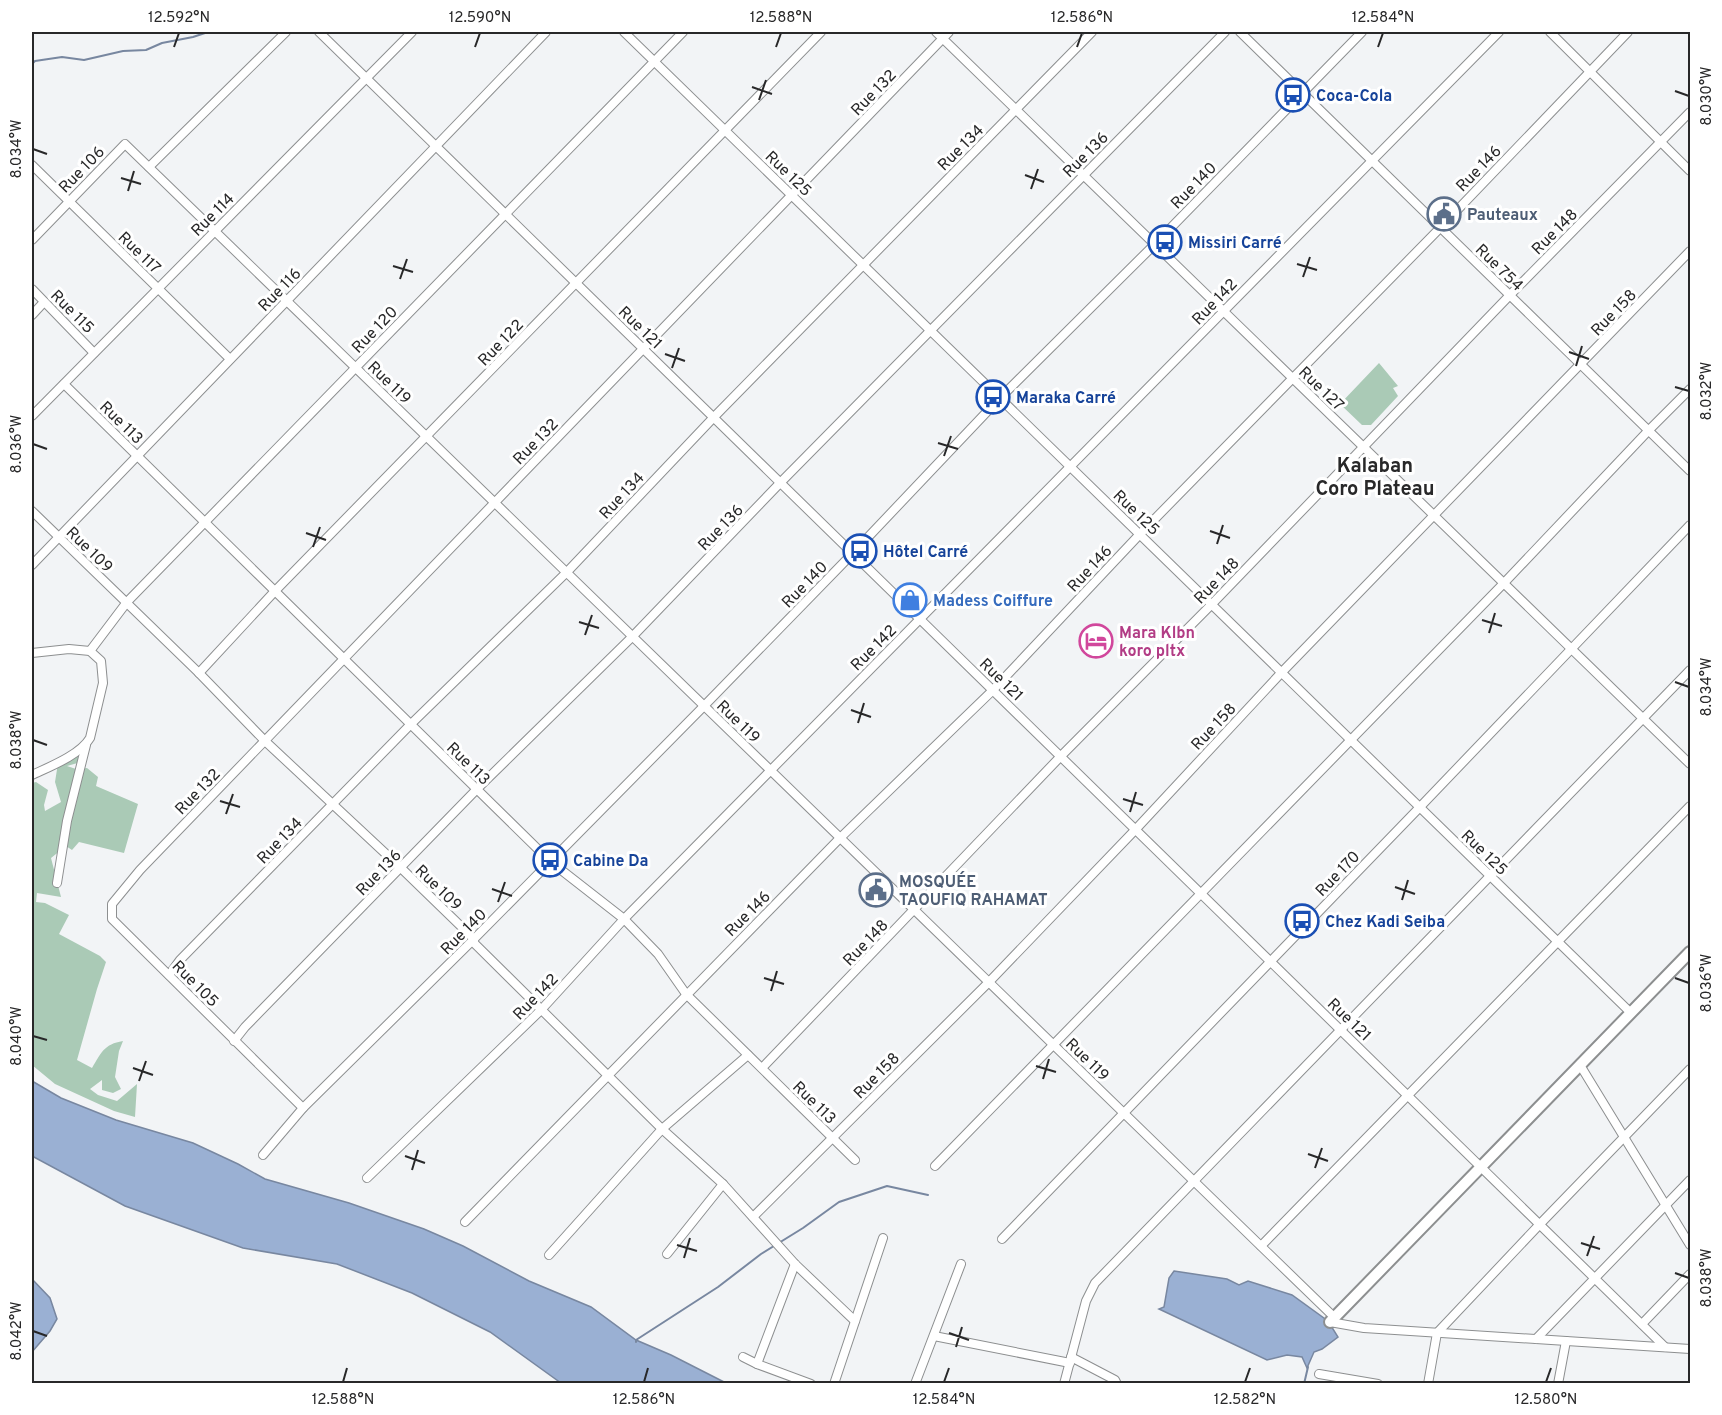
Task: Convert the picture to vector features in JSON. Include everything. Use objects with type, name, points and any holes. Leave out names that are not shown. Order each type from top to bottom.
[{"type":"street","points":[[149,167],[286,32]]},
{"type":"street","name":"Rue 121","points":[[319,32],[1665,1347]]},
{"type":"street","name":"Rue 114","points":[[32,416],[412,32]]},
{"type":"street","name":"Rue 116","points":[[32,565],[546,32]]},
{"type":"street","name":"Rue 125","points":[[624,32],[1631,1013]]},
{"type":"street","name":"Rue 120","points":[[90,651],[127,602],[683,32]]},
{"type":"street","name":"Rue 122","points":[[199,673],[275,591],[821,32]]},
{"type":"street","name":"Rue 127","points":[[936,32],[1690,764]]},
{"type":"street","name":"Rue 132","points":[[140,870],[949,32]]},
{"type":"street","name":"Rue 134","points":[[169,975],[180,960],[411,724],[567,572],[714,417],[1092,32]]},
{"type":"street","name":"Rue 136","points":[[234,1041],[477,789],[633,636],[781,482],[1225,32]]},
{"type":"street","name":"Rue 754","points":[[1240,32],[1690,471]]},
{"type":"street","name":"Rue 140","points":[[263,1155],[303,1108],[704,706],[1000,398],[1155,244],[1362,32]]},
{"type":"street","name":"Rue 142","points":[[368,1178],[541,1010],[624,919],[1499,32]]},
{"type":"street","points":[[1550,32],[1690,171]]},
{"type":"street","name":"Rue 146","points":[[465,1222],[840,838],[993,690],[1140,534],[1441,227],[1628,32]]},
{"type":"street","name":"Rue 148","points":[[762,1068],[1061,756],[1212,604],[1690,112]]},
{"type":"street","name":"Rue 119","points":[[125,144],[1124,1112],[1332,1319]]},
{"type":"street","name":"Rue 106","points":[[32,240],[125,144]]},
{"type":"street","name":"Rue 117","points":[[32,165],[230,359]]},
{"type":"street","name":"Rue 158","points":[[753,1218],[989,982],[1282,672],[1690,251]]},
{"type":"street","name":"Rue 115","points":[[32,289],[94,353]]},
{"type":"street","points":[[32,315],[44,302]]},
{"type":"street","name":"Rue 113","points":[[64,384],[551,861],[624,919],[658,954],[686,994],[855,1160]]},
{"type":"street","points":[[935,1166],[1504,583],[1690,388]]},
{"type":"street","name":"Rue 109","points":[[32,511],[199,673],[265,741],[474,939],[474,943],[662,1129],[723,1184],[795,1264],[855,1322]]},
{"type":"street","name":"Rue 170","points":[[1002,1239],[1690,525]]},
{"type":"street","points":[[32,653],[69,648],[90,651],[101,662],[103,683],[67,821],[57,883]]},
{"type":"street","points":[[1064,1383],[1086,1301],[1095,1283],[1690,670]]},
{"type":"street","points":[[32,775],[86,745]]},
{"type":"street","points":[[1261,1246],[1690,806]]},
{"type":"street","name":"Rue 105","points":[[140,870],[112,904],[112,919],[303,1108]]},
{"type":"street","points":[[1690,952],[1332,1319],[1364,1328],[1690,1349]]},
{"type":"street","points":[[549,1255],[662,1129],[748,1055]]},
{"type":"street","points":[[1580,1065],[1690,1245]]},
{"type":"street","points":[[1428,1383],[1437,1333],[1690,1069]]},
{"type":"street","points":[[1536,1339],[1690,1180]]},
{"type":"street","points":[[667,1254],[723,1184]]},
{"type":"street","points":[[834,1383],[883,1238]]},
{"type":"street","points":[[757,1364],[795,1264]]},
{"type":"street","points":[[915,1383],[961,1264]]},
{"type":"street","points":[[1642,1323],[1690,1274]]},
{"type":"street","points":[[934,1336],[1071,1360],[1106,1375],[1117,1383]]},
{"type":"street","points":[[1558,1383],[1566,1341]]},
{"type":"street","points":[[743,1357],[811,1383]]},
{"type":"street","points":[[1319,1374],[1378,1383]]},
{"type":"green space","points":[[1379,363],[1398,386],[1393,388],[1398,396],[1371,425],[1362,425],[1340,404]]},
{"type":"green space","points":[[88,747],[81,762],[67,766],[76,769],[87,768],[98,777],[96,786],[138,804],[124,853],[79,842],[72,850],[66,846],[51,858],[61,897],[37,893],[36,902],[45,903],[69,915],[59,934],[100,956],[106,962],[77,1060],[92,1068],[107,1047],[123,1041],[115,1077],[121,1089],[113,1093],[102,1090],[102,1080],[90,1089],[98,1095],[117,1101],[137,1084],[135,1117],[114,1111],[55,1084],[32,1065],[32,783],[36,782],[48,790],[44,805],[45,811],[61,802],[55,782],[59,757],[70,756]]},
{"type":"water","points":[[32,1081],[61,1098],[116,1120],[193,1143],[265,1179],[349,1203],[424,1229],[463,1246],[529,1281],[591,1307],[636,1340],[726,1383],[561,1383],[490,1332],[412,1293],[337,1264],[243,1248],[125,1206],[32,1156]]},
{"type":"water","points":[[1174,1271],[1227,1279],[1239,1285],[1248,1281],[1292,1295],[1328,1321],[1338,1337],[1314,1352],[1307,1368],[1302,1357],[1287,1355],[1267,1360],[1159,1309],[1164,1307],[1169,1278]]},
{"type":"water","points":[[32,1279],[50,1298],[57,1319],[32,1352]]},
{"type":"waterway","points":[[32,64],[35,61],[62,57],[84,60],[123,51],[146,50],[162,43],[208,32]]},
{"type":"waterway","points":[[636,1342],[839,1202],[887,1186],[928,1195]]},
{"type":"waterway","points":[[1304,1384],[1308,1367]]},
{"type":"place","name":"Coca-Cola","points":[[1293,95]]},
{"type":"place","name":"Pauteaux","points":[[1444,214]]},
{"type":"place","name":"Missiri Carré","points":[[1165,242]]},
{"type":"place","name":"Maraka Carré","points":[[993,397]]},
{"type":"place","name":"Hôtel Carré","points":[[860,551]]},
{"type":"place","name":"Madess Coiffure","points":[[910,600]]},
{"type":"place","name":"Mara Klbn koro pltx","points":[[1096,641]]},
{"type":"place","name":"Cabine Da","points":[[550,860]]},
{"type":"place","name":"MOSQUÉE TAOUFIQ RAHAMAT","points":[[876,890]]},
{"type":"place","name":"Chez Kadi Seiba","points":[[1302,921]]},
{"type":"district","name":"Kalaban Coro Plateau","points":[[1375,476]]}]
